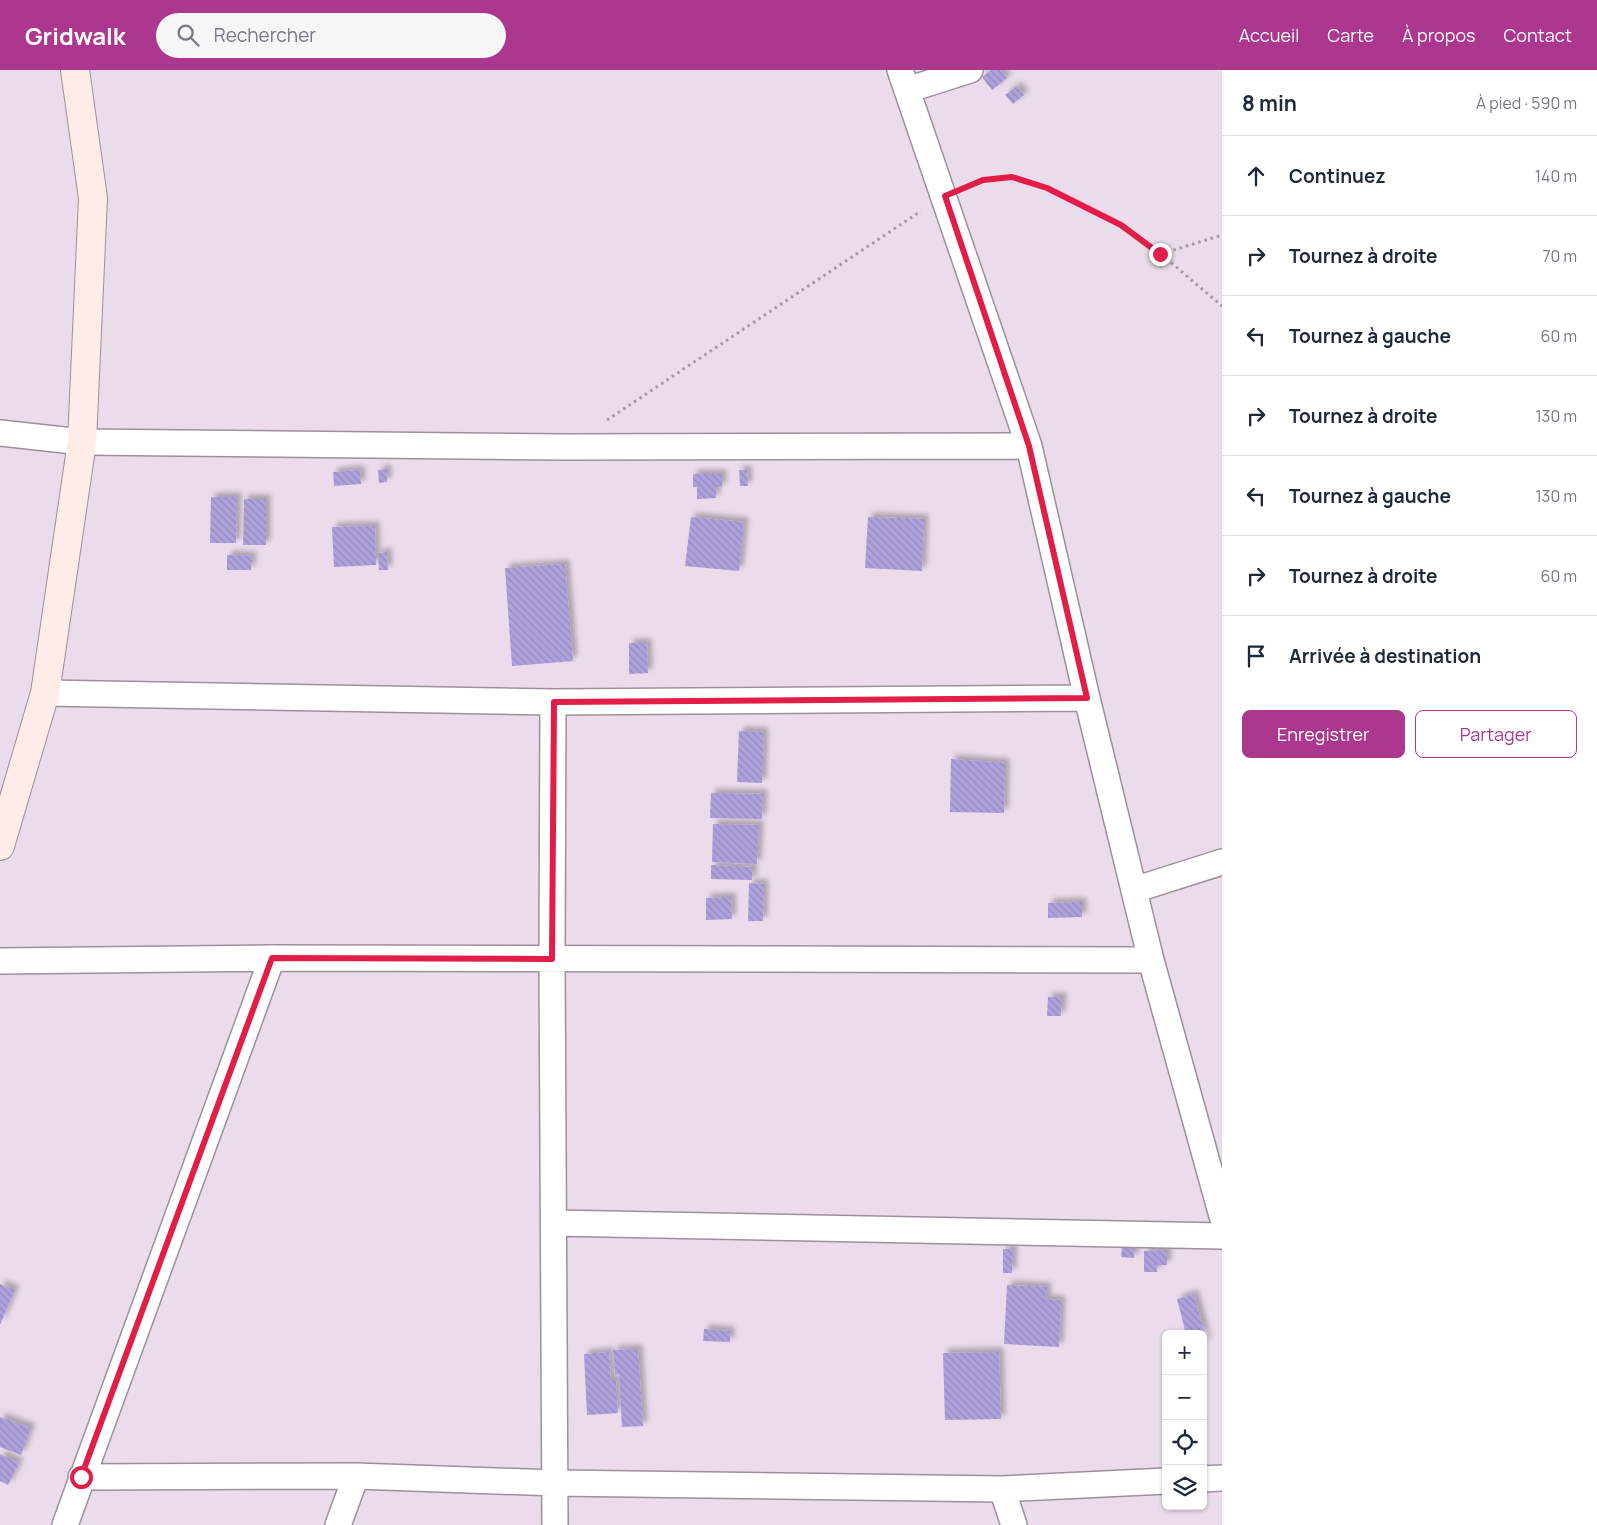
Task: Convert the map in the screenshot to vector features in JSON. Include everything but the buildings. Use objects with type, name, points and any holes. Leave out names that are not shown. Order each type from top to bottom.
[{"type":"street","points":[[0,846],[45,693],[82,442],[93,198],[75,70]]},
{"type":"street","points":[[970,70],[904,80],[1029,446],[1087,698],[1151,960],[1222,1216]]},
{"type":"street","points":[[0,433],[82,442],[566,447],[1029,446]]},
{"type":"street","points":[[45,693],[554,702],[1087,698]]},
{"type":"street","points":[[554,702],[552,959],[555,1525]]},
{"type":"street","points":[[1134,890],[1222,862]]},
{"type":"street","points":[[0,961],[272,958],[1151,960]]},
{"type":"street","points":[[65,1525],[272,958]]},
{"type":"street","points":[[554,1223],[1222,1236]]},
{"type":"street","points":[[81,1477],[356,1476],[555,1483],[1002,1489],[1162,1481]]},
{"type":"street","points":[[338,1525],[356,1476]]},
{"type":"street","points":[[1207,1479],[1222,1478]]},
{"type":"street","points":[[1002,1489],[1014,1525]]},
{"type":"path","points":[[566,447],[945,196],[983,180],[1012,177],[1047,188],[1121,225],[1160,254],[1222,306]]},
{"type":"path","points":[[1160,254],[1222,234]]},
{"type":"route","points":[[81,1477],[272,958],[552,959],[554,702],[1087,698],[1029,446],[945,196],[983,180],[1012,177],[1047,188],[1121,225],[1160,254]]}]
